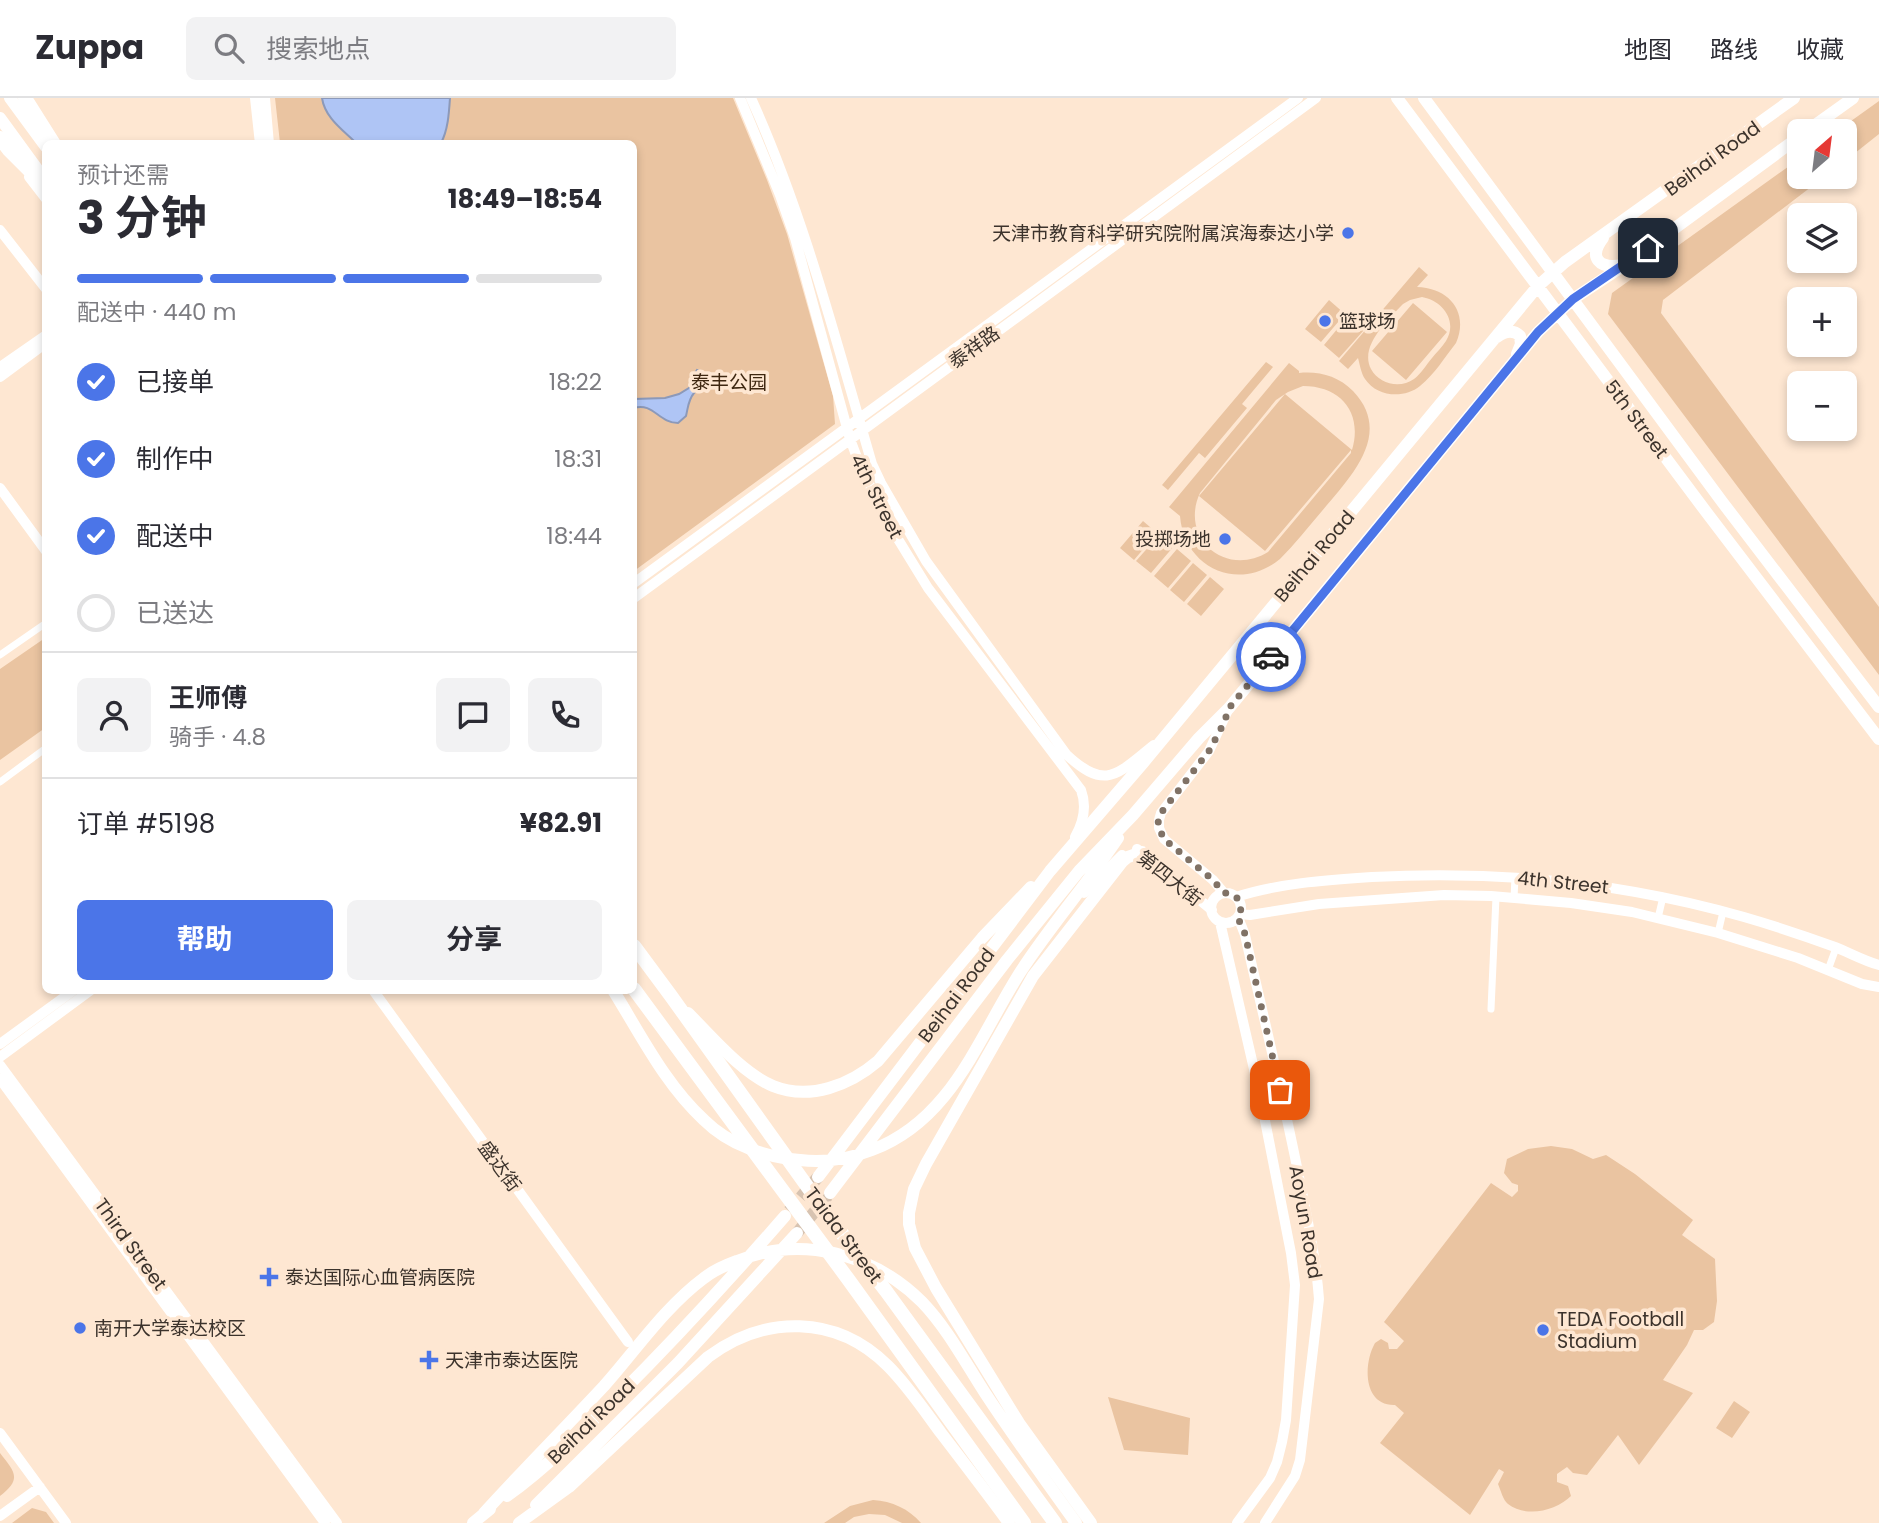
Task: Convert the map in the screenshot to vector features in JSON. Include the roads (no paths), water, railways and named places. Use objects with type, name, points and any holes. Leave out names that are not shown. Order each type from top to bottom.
[{"type":"highway","points":[[29,104],[52,140]]},
{"type":"highway","points":[[4,144],[42,183]]},
{"type":"highway","name":"Taida Street","points":[[637,950],[1055,1523]]},
{"type":"highway","name":"Taida Street","points":[[637,993],[1024,1523]]},
{"type":"main road","points":[[10,98],[42,142]]},
{"type":"main road","name":"5th Street","points":[[1397,98],[1517,257],[1546,280],[1559,300],[1594,327],[1723,503],[1879,707]]},
{"type":"main road","name":"5th Street","points":[[1424,98],[1534,246],[1546,280],[1578,340],[1879,739]]},
{"type":"main road","name":"Beihai Road","points":[[818,1177],[1050,871],[1098,817],[1516,312],[1546,280],[1581,251],[1794,98]]},
{"type":"main road","points":[[1824,119],[1853,98]]},
{"type":"main road","points":[[0,118],[42,176]]},
{"type":"main road","name":"Beihai Road","points":[[1516,312],[1533,301],[1559,300],[1603,279],[1787,146]]},
{"type":"main road","points":[[1605,235],[1597,246],[1597,259],[1604,265],[1626,264]]},
{"type":"main road","points":[[1534,246],[1543,255],[1554,259],[1566,258],[1581,251]]},
{"type":"main road","points":[[1516,312],[1523,296],[1525,281],[1524,271],[1517,257]]},
{"type":"main road","name":"Beihai Road","points":[[830,1194],[1007,960],[1063,891],[1229,708],[1538,332],[1559,300]]},
{"type":"main road","points":[[1538,332],[1549,326],[1556,326],[1565,329],[1578,340]]},
{"type":"main road","points":[[1492,342],[1505,332],[1516,332],[1521,339],[1514,361]]},
{"type":"main road","points":[[615,994],[667,1077],[692,1108],[705,1122],[742,1146],[795,1160],[830,1161],[881,1147],[912,1129],[932,1111],[956,1081],[1041,943],[1102,862],[1133,815]]},
{"type":"main road","points":[[1091,1523],[1019,1423],[936,1288],[915,1248],[909,1213],[914,1189],[923,1170],[1033,976],[1122,862],[1142,852]]},
{"type":"main road","points":[[671,996],[736,1059],[774,1087],[812,1091],[836,1087],[858,1076],[878,1061],[990,929],[1021,896],[1050,871]]},
{"type":"main road","name":"Beihai Road","points":[[473,1523],[529,1479],[611,1403],[712,1299],[785,1216]]},
{"type":"main road","name":"Beihai Road","points":[[519,1523],[678,1363],[797,1233]]},
{"type":"main road","points":[[484,1513],[610,1379],[672,1307],[707,1275],[743,1258],[773,1250],[792,1249],[822,1250],[857,1259],[904,1286],[922,1303],[938,1321],[1021,1448],[1076,1523]]},
{"type":"main road","points":[[519,1523],[569,1487],[724,1345],[748,1333],[796,1325],[823,1329],[849,1338],[888,1366],[1009,1523]]},
{"type":"street","points":[[255,98],[260,140]]},
{"type":"street","points":[[265,98],[269,140]]},
{"type":"street","name":"4th Street","points":[[740,98],[795,238],[848,433],[861,468],[893,531],[928,588],[1081,790],[1085,800],[1084,817],[1068,849]]},
{"type":"street","points":[[751,98],[811,256],[872,464],[926,561],[1066,754],[1089,773],[1111,775],[1125,768],[1164,737]]},
{"type":"street","name":"泰祥路","points":[[637,596],[848,433],[1298,98]]},
{"type":"street","name":"泰祥路","points":[[860,424],[1316,98]]},
{"type":"street","points":[[4,144],[42,194]]},
{"type":"street","points":[[0,230],[42,284]]},
{"type":"street","points":[[0,368],[42,338]]},
{"type":"street","points":[[0,377],[42,346]]},
{"type":"street","name":"泰祥路","points":[[637,581],[848,433]]},
{"type":"street","points":[[0,488],[42,546]]},
{"type":"street","points":[[0,655],[42,625]]},
{"type":"street","name":"第四大街","points":[[1224,893],[1213,880],[1164,839],[1158,820],[1209,751],[1229,708]]},
{"type":"street","points":[[0,782],[42,751]]},
{"type":"street","name":"第四大街","points":[[1067,909],[1124,853],[1137,849],[1212,910],[1220,922],[1229,923],[1239,916]]},
{"type":"street","name":"4th Street","points":[[1236,897],[1286,886],[1354,878],[1426,874],[1573,882],[1662,897],[1723,912],[1836,948],[1879,965]]},
{"type":"street","points":[[1514,898],[1515,877]]},
{"type":"street","name":"第四大街","points":[[1212,910],[1213,901],[1224,893],[1236,897]]},
{"type":"street","name":"4th Street","points":[[1239,916],[1338,902],[1444,895],[1514,898],[1599,907],[1718,933],[1781,952],[1862,984],[1879,987]]},
{"type":"street","points":[[1236,897],[1241,905],[1239,916]]},
{"type":"street","points":[[1491,1009],[1496,897]]},
{"type":"street","points":[[1658,918],[1662,897]]},
{"type":"street","points":[[1718,933],[1723,912]]},
{"type":"street","name":"Aoyun Road","points":[[1239,916],[1292,1141],[1313,1247],[1318,1299],[1300,1460],[1290,1485],[1265,1523]]},
{"type":"street","name":"Aoyun Road","points":[[1220,922],[1260,1095],[1295,1285],[1286,1420],[1282,1442],[1270,1478],[1237,1523]]},
{"type":"street","points":[[1828,970],[1836,948]]},
{"type":"street","points":[[0,1044],[69,994]]},
{"type":"street","points":[[0,1057],[86,994]]},
{"type":"street","name":"盛达街","points":[[376,994],[628,1342]]},
{"type":"street","name":"Third Street","points":[[0,1065],[337,1523]]},
{"type":"street","name":"Third Street","points":[[0,1079],[325,1523]]},
{"type":"street","points":[[0,1433],[66,1523]]},
{"type":"street","points":[[0,1516],[40,1487]]},
{"type":"water","points":[[322,98],[450,98],[447,127],[442,140],[353,140],[331,118]]},
{"type":"water","points":[[697,370],[704,373],[707,379],[692,396],[686,416],[678,423],[666,420],[646,408],[637,408],[637,399],[665,398],[679,394],[697,383]]},
{"type":"tunnel","points":[[789,1211],[818,1177]]},
{"type":"tunnel","points":[[797,1233],[830,1193]]},
{"type":"place","name":"天津市教育科学研究院附属滨海泰达小学","points":[[1348,233]]},
{"type":"place","name":"篮球场","points":[[1325,321]]},
{"type":"place","name":"投掷场地","points":[[1225,539]]},
{"type":"place","name":"泰达国际心血管病医院","points":[[269,1277]]},
{"type":"place","name":"南开大学泰达校区","points":[[80,1328]]},
{"type":"place","name":"TEDA Football Stadium","points":[[1543,1330]]},
{"type":"place","name":"天津市泰达医院","points":[[429,1360]]},
{"type":"park label","name":"泰丰公园","points":[[729,382]]}]
